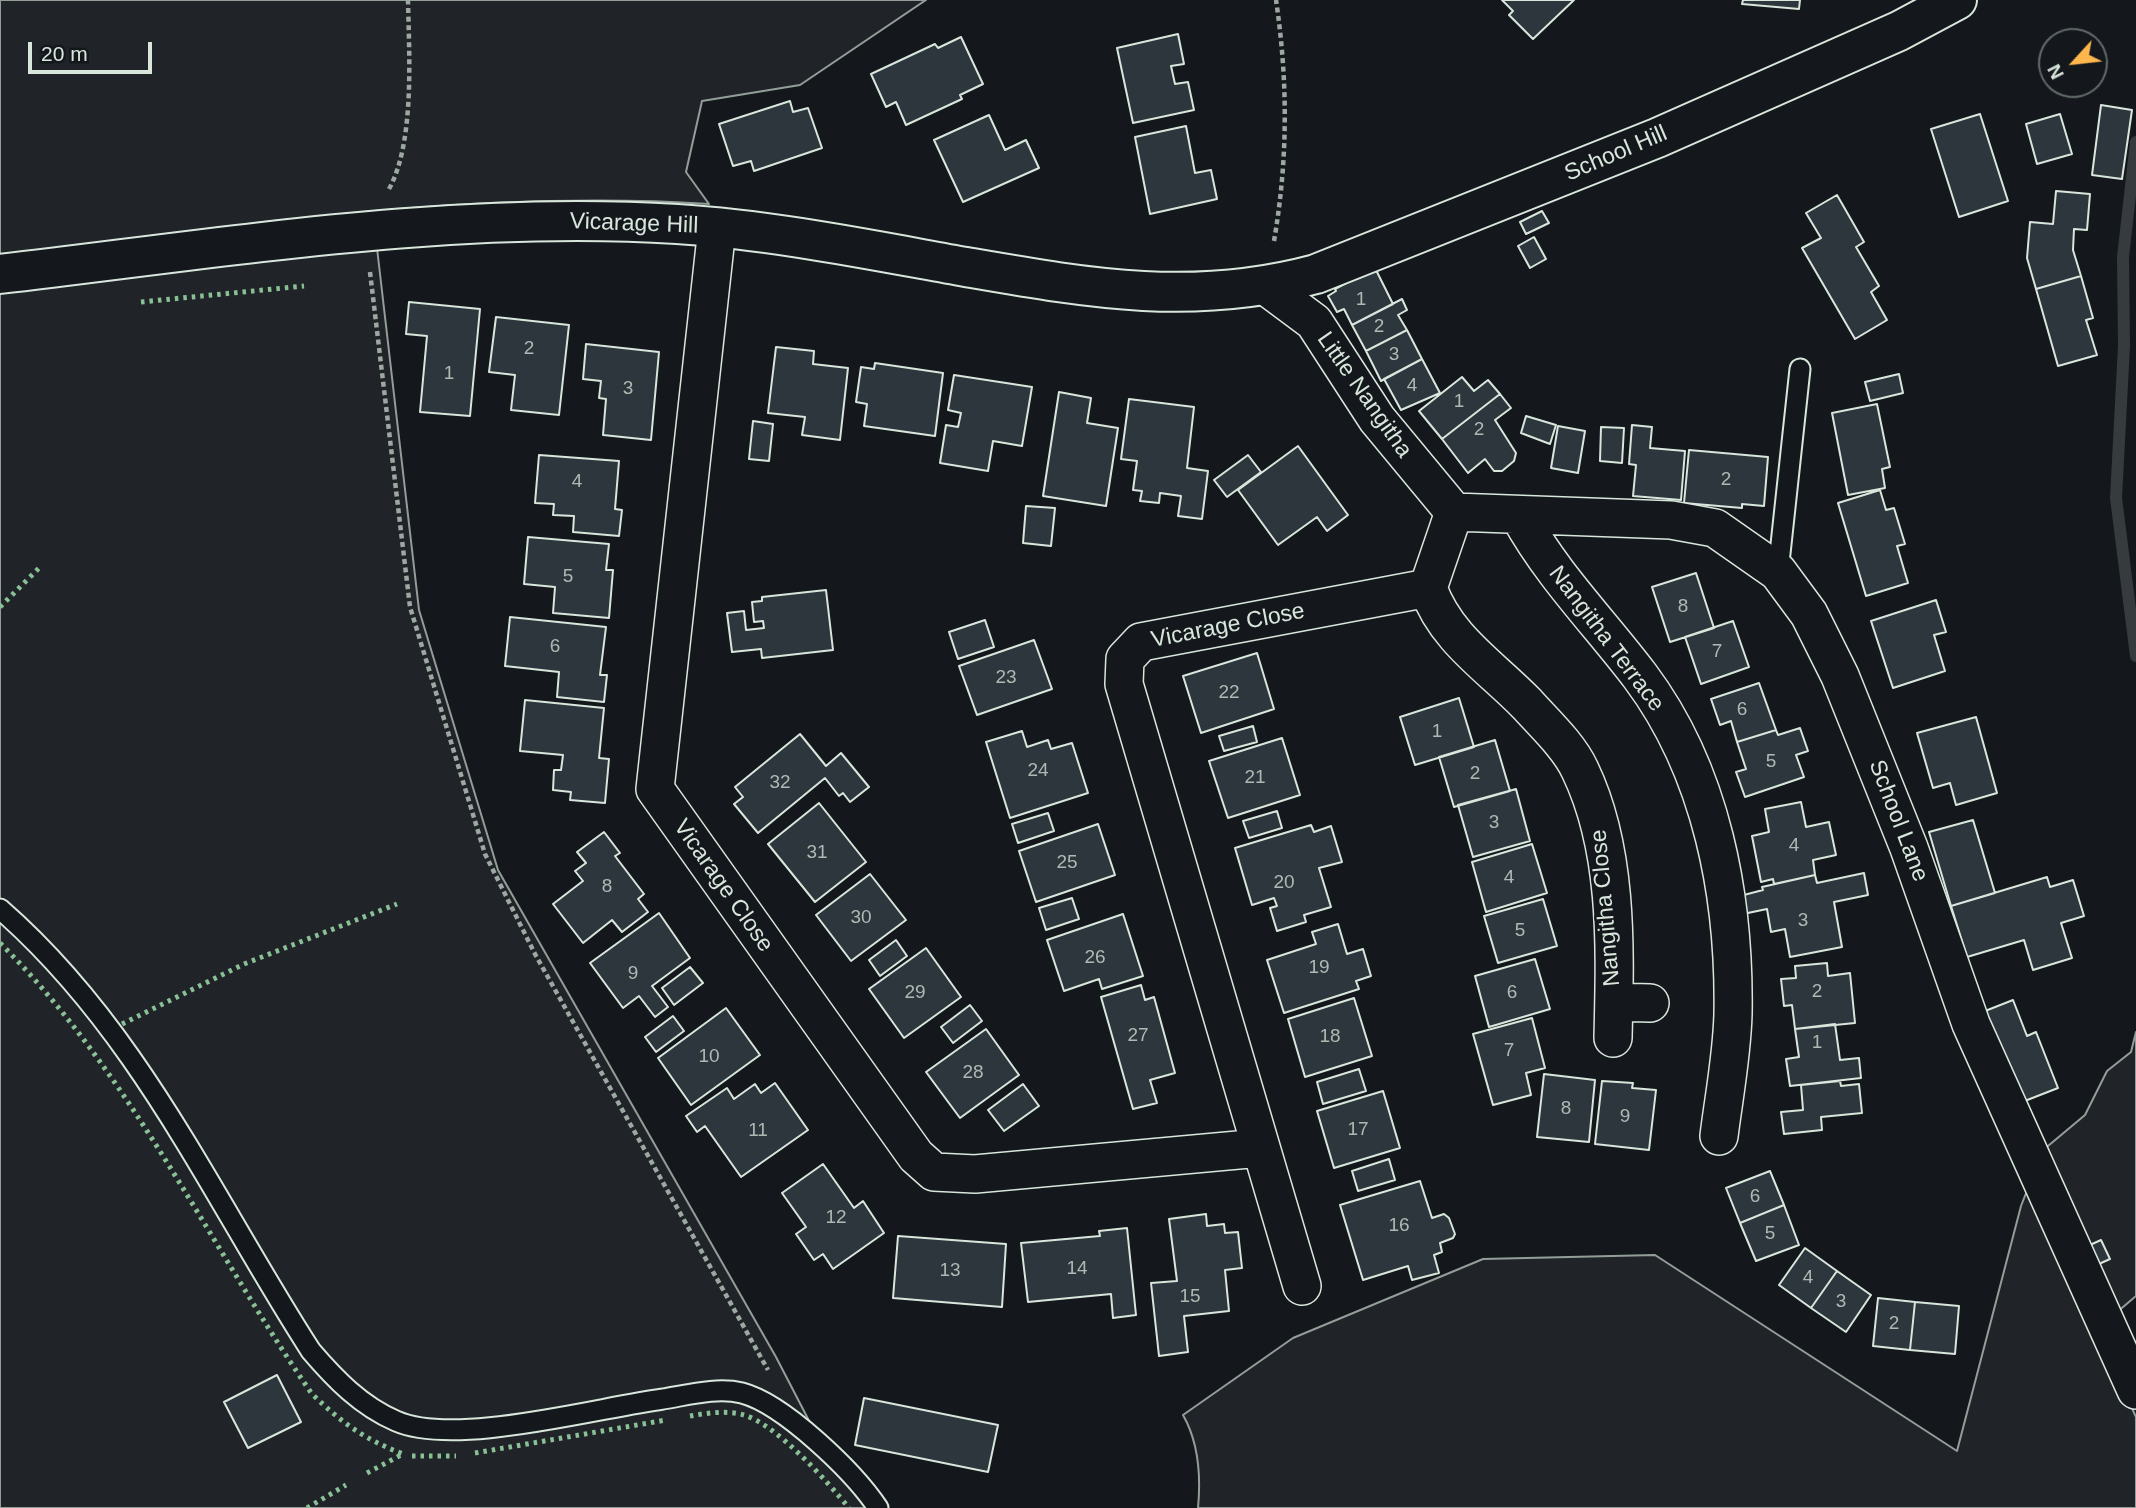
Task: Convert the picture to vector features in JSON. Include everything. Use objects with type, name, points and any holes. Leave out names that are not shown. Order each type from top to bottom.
[{"type":"street","name":"School Hill","points":[[1266,287],[1316,274],[1607,159],[1899,31],[1957,0]]},
{"type":"street","name":"Vicarage Hill","points":[[0,274],[366,231],[556,222],[637,222],[717,228],[1110,289],[1158,292],[1266,287]]},
{"type":"street","name":"Vicarage Close","points":[[717,228],[655,789],[908,1145],[934,1172],[975,1174],[1260,1148]]},
{"type":"street","name":"Little Nangitha","points":[[1266,287],[1314,322],[1377,419],[1454,512]]},
{"type":"street","name":"School Lane","points":[[1454,512],[1671,520],[1715,528],[1778,572],[1809,614],[1840,676],[1909,848],[1971,1024],[2136,1390]]},
{"type":"street","points":[[1428,588],[1454,512]]},
{"type":"street","name":"Nangitha Terrace","points":[[1519,515],[1538,550],[1568,591],[1641,677],[1679,738],[1714,831],[1731,942],[1733,1016],[1719,1136]]},
{"type":"street","name":"Vicarage Close","points":[[1302,1286],[1124,684],[1125,659],[1142,642],[1428,588]]},
{"type":"street","name":"Nangitha Close","points":[[1428,588],[1436,610],[1450,633],[1501,677],[1541,719],[1579,767],[1594,776],[1611,911],[1613,1038]]},
{"type":"street","points":[[1614,1002],[1650,1003]]},
{"type":"lane","points":[[1778,572],[1800,369]]},
{"type":"lane","points":[[0,909],[54,961],[136,1061],[312,1350],[345,1388],[374,1410],[414,1427],[458,1431],[721,1391],[755,1398],[801,1429],[859,1484],[878,1508]]},
{"type":"path","points":[[408,0],[410,85],[399,171],[366,231],[410,607],[485,854],[519,925],[801,1429]]},
{"type":"path","points":[[1266,287],[1284,168],[1286,111],[1284,55],[1276,0]]},
{"type":"shaded area","points":[[0,0],[926,0],[800,85],[702,101],[686,172],[709,204],[620,201],[442,206],[265,222],[0,255]]},
{"type":"shaded area","points":[[377,248],[419,610],[498,870],[776,1357],[819,1440],[759,1393],[449,1427],[385,1411],[326,1362],[188,1139],[0,906],[0,280]]},
{"type":"shaded area","points":[[0,912],[110,1031],[309,1352],[411,1430],[720,1394],[774,1411],[874,1508],[0,1508]]},
{"type":"shaded area","points":[[2136,1032],[2136,1296],[2116,1313],[2042,1151],[2085,1115],[2107,1071],[2131,1052]]},
{"type":"shaded area","points":[[2030,1183],[2136,1417],[2136,1508],[1198,1508],[1198,1460],[1193,1437],[1183,1415],[1293,1338],[1483,1259],[1655,1255],[1957,1451],[2021,1206]]},
{"type":"building","points":[[1502,0],[1574,0],[1533,39],[1509,15],[1513,11]]},
{"type":"building","points":[[1743,0],[1800,0],[1799,9],[1742,4]]},
{"type":"building","points":[[1178,34],[1184,64],[1171,66],[1175,84],[1188,82],[1194,110],[1133,123],[1117,48]]},
{"type":"building","points":[[961,37],[983,84],[960,95],[962,99],[906,125],[896,102],[886,107],[871,74],[935,44],[938,48]]},
{"type":"building","points":[[790,101],[793,112],[808,108],[822,148],[754,171],[751,161],[733,166],[719,124]]},
{"type":"building","points":[[2101,105],[2132,110],[2122,179],[2092,175]]},
{"type":"building","points":[[1980,114],[2008,201],[1959,217],[1931,129]]},
{"type":"building","points":[[2060,114],[2072,154],[2037,164],[2026,124]]},
{"type":"building","points":[[989,115],[1005,150],[1026,140],[1039,168],[963,202],[934,140]]},
{"type":"building","points":[[1186,126],[1195,173],[1211,170],[1217,199],[1150,214],[1135,137]]},
{"type":"building","points":[[2056,191],[2090,194],[2087,230],[2074,229],[2073,250],[2081,276],[2036,289],[2027,258],[2030,222],[2053,224]]},
{"type":"building","points":[[1837,195],[1864,242],[1856,247],[1879,286],[1871,292],[1887,320],[1855,339],[1802,248],[1821,238],[1806,213]]},
{"type":"building","points":[[1542,211],[1549,223],[1526,234],[1520,222]]},
{"type":"building","points":[[1534,237],[1546,259],[1530,268],[1518,246]]},
{"type":"building","points":[[1375,268],[1393,304],[1352,325],[1344,309],[1337,312],[1328,296],[1336,291],[1335,289]]},
{"type":"building","points":[[2081,276],[2093,318],[2086,320],[2097,355],[2058,366],[2036,289]]},
{"type":"building","points":[[1402,299],[1407,310],[1398,315],[1407,330],[1366,351],[1352,325]]},
{"type":"building","points":[[409,302],[480,309],[470,416],[420,412],[427,336],[406,334]]},
{"type":"building","points":[[496,317],[569,325],[559,415],[511,410],[515,375],[489,372]]},
{"type":"building","points":[[1407,330],[1422,359],[1381,381],[1366,351]]},
{"type":"building","points":[[586,344],[659,352],[651,440],[603,435],[606,399],[599,398],[601,381],[583,379]]},
{"type":"building","points":[[776,347],[814,351],[813,364],[848,368],[840,440],[802,435],[805,417],[768,413]]},
{"type":"building","points":[[1422,359],[1440,393],[1401,410],[1384,379]]},
{"type":"building","points":[[875,363],[943,373],[935,436],[864,426],[867,404],[856,402],[861,367],[874,369]]},
{"type":"building","points":[[1899,374],[1903,393],[1870,401],[1865,382]]},
{"type":"building","points":[[954,375],[1032,387],[1022,446],[993,441],[988,471],[940,463],[946,425],[958,427],[961,413],[948,410]]},
{"type":"building","points":[[1462,377],[1474,391],[1488,380],[1500,394],[1442,439],[1419,411]]},
{"type":"building","points":[[1059,392],[1091,398],[1087,423],[1118,428],[1106,506],[1043,496]]},
{"type":"building","points":[[1500,394],[1511,408],[1495,420],[1516,453],[1514,461],[1502,471],[1494,471],[1485,459],[1468,473],[1442,439]]},
{"type":"building","points":[[1129,399],[1194,407],[1187,468],[1208,471],[1202,519],[1178,516],[1181,496],[1160,493],[1159,503],[1140,501],[1142,491],[1133,490],[1137,461],[1121,459]]},
{"type":"building","points":[[1877,404],[1890,467],[1882,469],[1885,488],[1848,495],[1832,413]]},
{"type":"building","points":[[1526,416],[1556,425],[1550,444],[1521,433]]},
{"type":"building","points":[[753,421],[773,424],[769,461],[749,459]]},
{"type":"building","points":[[1632,425],[1652,427],[1650,448],[1685,451],[1681,500],[1633,496],[1636,465],[1629,464]]},
{"type":"building","points":[[1558,426],[1585,431],[1578,473],[1551,468]]},
{"type":"building","points":[[1601,427],[1624,428],[1622,463],[1600,461]]},
{"type":"building","points":[[1298,446],[1348,515],[1327,531],[1317,517],[1278,545],[1238,490]]},
{"type":"building","points":[[1689,450],[1768,457],[1764,506],[1742,504],[1742,508],[1684,503]]},
{"type":"building","points":[[539,455],[619,461],[615,509],[622,510],[619,536],[573,532],[574,516],[553,515],[554,504],[535,503]]},
{"type":"building","points":[[1248,455],[1261,472],[1227,497],[1214,480]]},
{"type":"building","points":[[1880,490],[1886,510],[1894,508],[1905,544],[1897,546],[1908,583],[1866,596],[1838,503]]},
{"type":"building","points":[[1026,506],[1055,508],[1051,546],[1023,543]]},
{"type":"building","points":[[528,537],[609,544],[606,570],[613,570],[609,618],[553,613],[555,587],[524,584]]},
{"type":"building","points":[[1696,573],[1714,628],[1670,642],[1652,587]]},
{"type":"building","points":[[826,590],[833,650],[762,658],[761,649],[732,652],[727,613],[744,611],[746,630],[764,628],[763,621],[754,622],[752,602],[762,601],[762,597]]},
{"type":"building","points":[[1936,600],[1946,632],[1934,635],[1945,671],[1893,688],[1871,621]]},
{"type":"building","points":[[510,617],[606,627],[600,675],[607,675],[604,702],[557,697],[559,672],[505,666]]},
{"type":"building","points":[[985,620],[994,647],[958,659],[949,632]]},
{"type":"building","points":[[1733,621],[1749,667],[1701,684],[1685,637]]},
{"type":"building","points":[[1034,640],[1052,689],[977,715],[959,666]]},
{"type":"building","points":[[1257,653],[1274,709],[1201,733],[1183,676]]},
{"type":"building","points":[[1759,683],[1776,730],[1737,742],[1731,721],[1720,725],[1711,699]]},
{"type":"building","points":[[1459,698],[1474,747],[1415,765],[1400,717]]},
{"type":"building","points":[[525,700],[604,708],[599,758],[609,759],[605,803],[570,800],[571,792],[553,790],[554,770],[561,770],[563,755],[520,751]]},
{"type":"building","points":[[1976,717],[1997,793],[1956,805],[1950,783],[1933,788],[1917,733]]},
{"type":"building","points":[[1253,726],[1257,742],[1224,751],[1219,736]]},
{"type":"building","points":[[1800,728],[1808,751],[1796,755],[1804,777],[1745,797],[1736,772],[1746,769],[1737,742],[1776,730],[1778,735]]},
{"type":"building","points":[[1022,731],[1027,747],[1048,740],[1051,749],[1072,743],[1088,793],[1010,818],[986,742]]},
{"type":"building","points":[[800,734],[826,766],[841,753],[869,787],[850,802],[843,793],[839,796],[825,778],[758,833],[734,804],[743,797],[735,787]]},
{"type":"building","points":[[1282,738],[1300,795],[1228,818],[1209,761]]},
{"type":"building","points":[[1495,740],[1510,791],[1454,807],[1439,757]]},
{"type":"building","points":[[1516,789],[1530,841],[1473,857],[1458,805]]},
{"type":"building","points":[[1801,802],[1806,827],[1829,822],[1836,855],[1813,860],[1815,875],[1774,884],[1773,879],[1761,882],[1752,836],[1769,832],[1765,809]]},
{"type":"building","points":[[819,803],[866,862],[815,902],[768,844]]},
{"type":"building","points":[[1277,811],[1282,828],[1249,838],[1243,821]]},
{"type":"building","points":[[1048,813],[1054,831],[1018,843],[1012,824]]},
{"type":"building","points":[[1973,820],[1995,893],[1951,906],[1929,832]]},
{"type":"building","points":[[1098,824],[1115,875],[1036,902],[1019,851]]},
{"type":"building","points":[[1311,825],[1314,832],[1331,826],[1342,862],[1319,868],[1331,907],[1304,915],[1306,922],[1277,931],[1270,908],[1277,906],[1274,898],[1252,905],[1235,848]]},
{"type":"building","points":[[604,832],[620,853],[615,856],[644,894],[638,899],[648,912],[622,932],[612,920],[583,943],[553,904],[583,881],[575,871],[586,863],[577,852]]},
{"type":"building","points":[[1532,844],[1547,893],[1486,912],[1472,862]]},
{"type":"building","points":[[1864,873],[1868,895],[1834,902],[1842,947],[1790,957],[1785,929],[1771,932],[1767,909],[1743,914],[1740,896],[1763,890],[1762,887],[1815,875],[1817,883]]},
{"type":"building","points":[[870,874],[906,920],[851,961],[816,915]]},
{"type":"building","points":[[2047,877],[2050,887],[2073,880],[2084,916],[2061,923],[2072,958],[2033,970],[2024,940],[1967,957],[1951,906]]},
{"type":"building","points":[[1072,898],[1079,919],[1046,930],[1039,908]]},
{"type":"building","points":[[1543,899],[1557,946],[1498,963],[1484,916]]},
{"type":"building","points":[[659,913],[690,958],[652,986],[668,1007],[655,1017],[639,996],[623,1008],[590,963]]},
{"type":"building","points":[[1123,914],[1143,976],[1102,989],[1099,979],[1064,991],[1047,940]]},
{"type":"building","points":[[1338,924],[1347,954],[1363,949],[1371,976],[1356,981],[1359,989],[1284,1013],[1267,960],[1316,944],[1312,932]]},
{"type":"building","points":[[896,940],[907,956],[880,976],[869,960]]},
{"type":"building","points":[[926,948],[961,997],[904,1038],[869,989]]},
{"type":"building","points":[[1535,959],[1550,1009],[1489,1027],[1475,976]]},
{"type":"building","points":[[1827,963],[1828,976],[1850,973],[1855,1023],[1795,1029],[1792,1005],[1784,1006],[1781,979],[1796,978],[1795,966]]},
{"type":"building","points":[[690,967],[703,983],[674,1005],[662,988]]},
{"type":"building","points":[[1141,985],[1145,1000],[1154,997],[1175,1073],[1150,1080],[1157,1103],[1133,1109],[1101,997]]},
{"type":"building","points":[[1354,998],[1372,1056],[1305,1077],[1288,1019]]},
{"type":"building","points":[[2013,1000],[2027,1036],[2036,1032],[2058,1088],[2017,1104],[1980,1013]]},
{"type":"building","points":[[970,1005],[982,1021],[953,1043],[941,1027]]},
{"type":"building","points":[[726,1008],[760,1055],[691,1105],[658,1058]]},
{"type":"building","points":[[673,1016],[684,1031],[656,1052],[645,1037]]},
{"type":"building","points":[[1532,1018],[1545,1068],[1526,1073],[1531,1095],[1493,1105],[1473,1034]]},
{"type":"building","points":[[1835,1024],[1840,1060],[1859,1058],[1861,1078],[1790,1086],[1786,1059],[1799,1057],[1795,1029]]},
{"type":"building","points":[[986,1029],[1019,1075],[960,1118],[926,1072]]},
{"type":"building","points":[[1359,1069],[1366,1091],[1323,1104],[1317,1082]]},
{"type":"building","points":[[1544,1074],[1595,1080],[1589,1142],[1537,1137]]},
{"type":"building","points":[[1602,1081],[1633,1083],[1632,1088],[1656,1090],[1649,1150],[1595,1144]]},
{"type":"building","points":[[1840,1081],[1841,1086],[1859,1084],[1862,1113],[1821,1117],[1822,1130],[1784,1134],[1781,1112],[1803,1110],[1801,1085]]},
{"type":"building","points":[[775,1083],[808,1130],[741,1177],[705,1126],[697,1132],[686,1116],[727,1088],[734,1099],[755,1084],[761,1093]]},
{"type":"building","points":[[1023,1084],[1039,1106],[1004,1131],[988,1110]]},
{"type":"building","points":[[1383,1091],[1400,1148],[1334,1168],[1317,1111]]},
{"type":"building","points":[[1389,1159],[1395,1180],[1358,1191],[1352,1171]]},
{"type":"building","points":[[823,1164],[854,1208],[863,1201],[884,1233],[833,1269],[823,1254],[814,1260],[796,1234],[806,1227],[782,1193]]},
{"type":"building","points":[[1770,1171],[1784,1205],[1740,1223],[1726,1188]]},
{"type":"building","points":[[1420,1181],[1432,1218],[1444,1214],[1449,1218],[1455,1234],[1453,1238],[1440,1243],[1442,1252],[1434,1255],[1439,1273],[1412,1280],[1408,1266],[1363,1280],[1340,1205]]},
{"type":"building","points":[[1784,1205],[1799,1245],[1756,1261],[1740,1223]]},
{"type":"building","points":[[1206,1214],[1207,1226],[1224,1224],[1225,1233],[1238,1232],[1242,1268],[1225,1270],[1229,1311],[1184,1316],[1188,1352],[1159,1356],[1151,1283],[1177,1281],[1169,1219]]},
{"type":"building","points":[[1127,1228],[1136,1315],[1113,1318],[1111,1294],[1028,1302],[1021,1243],[1100,1236],[1099,1231]]},
{"type":"building","points":[[898,1236],[1006,1244],[1002,1307],[893,1298]]},
{"type":"building","points":[[2101,1240],[2110,1259],[2090,1268],[2081,1249]]},
{"type":"building","points":[[1805,1248],[1837,1271],[1811,1308],[1779,1285]]},
{"type":"building","points":[[1837,1271],[1871,1295],[1846,1332],[1811,1308]]},
{"type":"building","points":[[1878,1298],[1915,1302],[1910,1350],[1873,1346]]},
{"type":"building","points":[[1915,1302],[1959,1306],[1955,1354],[1910,1350]]},
{"type":"building","points":[[277,1375],[301,1422],[248,1448],[224,1402]]},
{"type":"building","points":[[864,1398],[998,1425],[988,1472],[855,1445]]},
{"type":"waterway","points":[[2136,142],[2123,257],[2124,346],[2116,498],[2136,656]]},
{"type":"hedge","points":[[141,302],[304,286]]},
{"type":"hedge","points":[[0,607],[40,567]]},
{"type":"hedge","points":[[122,1024],[244,964],[397,904]]},
{"type":"hedge","points":[[0,943],[47,994],[129,1103],[312,1394],[354,1429],[403,1454]]},
{"type":"hedge","points":[[690,1416],[731,1413],[757,1421],[801,1455],[849,1508]]},
{"type":"hedge","points":[[475,1453],[666,1420]]},
{"type":"hedge","points":[[367,1473],[403,1454]]},
{"type":"hedge","points":[[412,1456],[456,1456]]},
{"type":"hedge","points":[[307,1508],[346,1485]]}]
